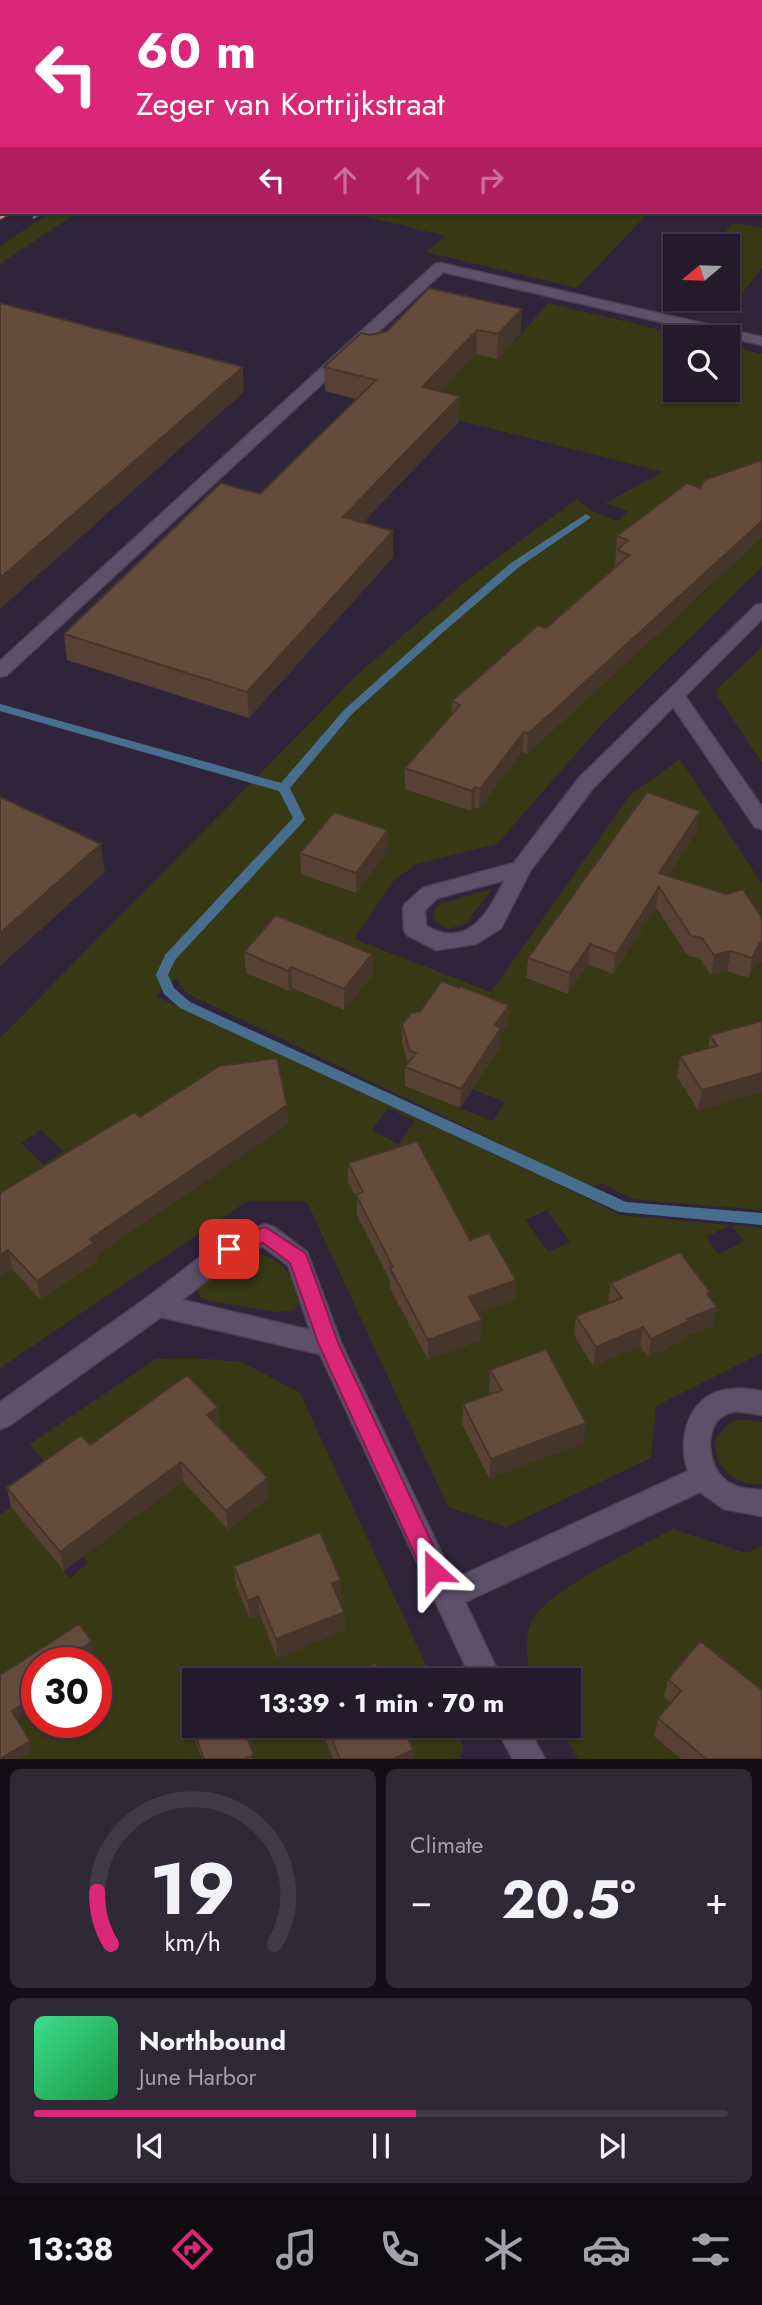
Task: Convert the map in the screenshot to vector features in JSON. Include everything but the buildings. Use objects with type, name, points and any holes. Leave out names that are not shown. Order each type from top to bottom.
[{"type":"street","points":[[0,671],[440,267],[762,341]]},
{"type":"street","points":[[521,867],[430,893],[414,908],[415,930],[436,943],[468,939],[493,923],[521,867],[586,783],[762,609]]},
{"type":"street","points":[[676,696],[762,822]]},
{"type":"street","points":[[0,1417],[157,1305],[229,1249],[265,1234],[298,1259],[329,1345],[481,1668]]},
{"type":"street","points":[[157,1305],[329,1345]]},
{"type":"street","points":[[762,1403],[739,1400],[722,1404],[707,1413],[697,1427],[693,1443],[696,1460],[704,1477],[718,1490],[736,1500],[762,1503]]},
{"type":"street","points":[[446,1597],[704,1477]]},
{"type":"street","points":[[517,1738],[530,1759]]},
{"type":"green space","points":[[48,214],[75,214],[0,264],[0,246]]},
{"type":"green space","points":[[353,214],[647,214],[577,288],[426,252],[446,236]]},
{"type":"green space","points":[[733,223],[762,228],[762,268],[740,296],[740,234],[723,234]]},
{"type":"green space","points":[[548,303],[663,330],[663,402],[740,402],[740,349],[762,354],[762,478],[711,532],[753,547],[762,539],[762,567],[601,725],[497,844],[417,864],[394,880],[354,939],[491,992],[630,795],[680,759],[762,884],[762,943],[699,958],[749,978],[757,963],[762,962],[762,1210],[633,1199],[602,1184],[589,1186],[186,993],[176,978],[156,996],[620,1215],[731,1225],[762,1228],[762,1353],[656,1406],[651,1458],[506,1527],[448,1507],[307,1202],[246,1202],[0,1368],[0,1277],[12,1269],[40,1299],[0,1213],[0,1038],[358,674],[466,581],[577,499],[592,511],[618,521],[628,511],[605,503],[663,472],[418,410],[469,352],[516,340]],"holes":[[[626,559],[713,584],[695,601],[615,570]],[[325,950],[344,1010],[292,988]],[[472,1089],[505,1102],[493,1121],[459,1108]],[[388,1108],[415,1121],[398,1144],[372,1130]],[[41,1130],[63,1151],[43,1165],[21,1143]],[[349,1183],[447,1219],[363,1213]],[[547,1210],[570,1242],[548,1252],[525,1220]],[[731,1225],[744,1241],[718,1254],[706,1237]]]},
{"type":"green space","points":[[762,647],[762,763],[717,695],[718,688]]},
{"type":"green space","points":[[492,889],[465,924],[448,929],[434,920],[435,908],[440,904]]},
{"type":"green space","points":[[250,1254],[269,1257],[284,1268],[296,1294],[298,1304],[294,1310],[276,1312],[209,1301],[201,1297],[197,1290],[205,1277],[227,1262]]},
{"type":"green space","points":[[194,1358],[242,1362],[300,1393],[427,1668],[182,1668],[182,1738],[194,1738],[202,1759],[19,1759],[15,1720],[21,1716],[21,1738],[112,1738],[112,1647],[21,1647],[21,1672],[0,1687],[0,1515],[11,1507],[70,1578],[88,1563],[83,1556],[138,1515],[55,1476],[30,1444],[156,1359]],"holes":[[[321,1551],[278,1658],[260,1615],[250,1619]]]},
{"type":"green space","points":[[740,1419],[762,1422],[762,1484],[743,1482],[735,1478],[718,1459],[715,1440],[729,1423]]},
{"type":"green space","points":[[673,1529],[746,1553],[762,1546],[762,1712],[664,1697],[677,1709],[681,1759],[578,1759],[566,1738],[581,1738],[581,1668],[530,1668],[527,1638],[531,1623],[539,1611],[573,1584]]},
{"type":"green space","points":[[245,1738],[325,1738],[333,1759],[253,1759]]},
{"type":"green space","points":[[400,1738],[459,1738],[463,1746],[460,1759],[409,1759]]},
{"type":"waterway","points":[[284,788],[348,712],[437,632],[515,565],[586,517]]},
{"type":"waterway","points":[[0,707],[284,788]]},
{"type":"waterway","points":[[284,788],[299,819],[170,958],[162,975],[169,991],[185,1005],[624,1208],[762,1219]]},
{"type":"route","points":[[229,1249],[265,1234],[298,1259],[329,1345],[434,1571]]}]
